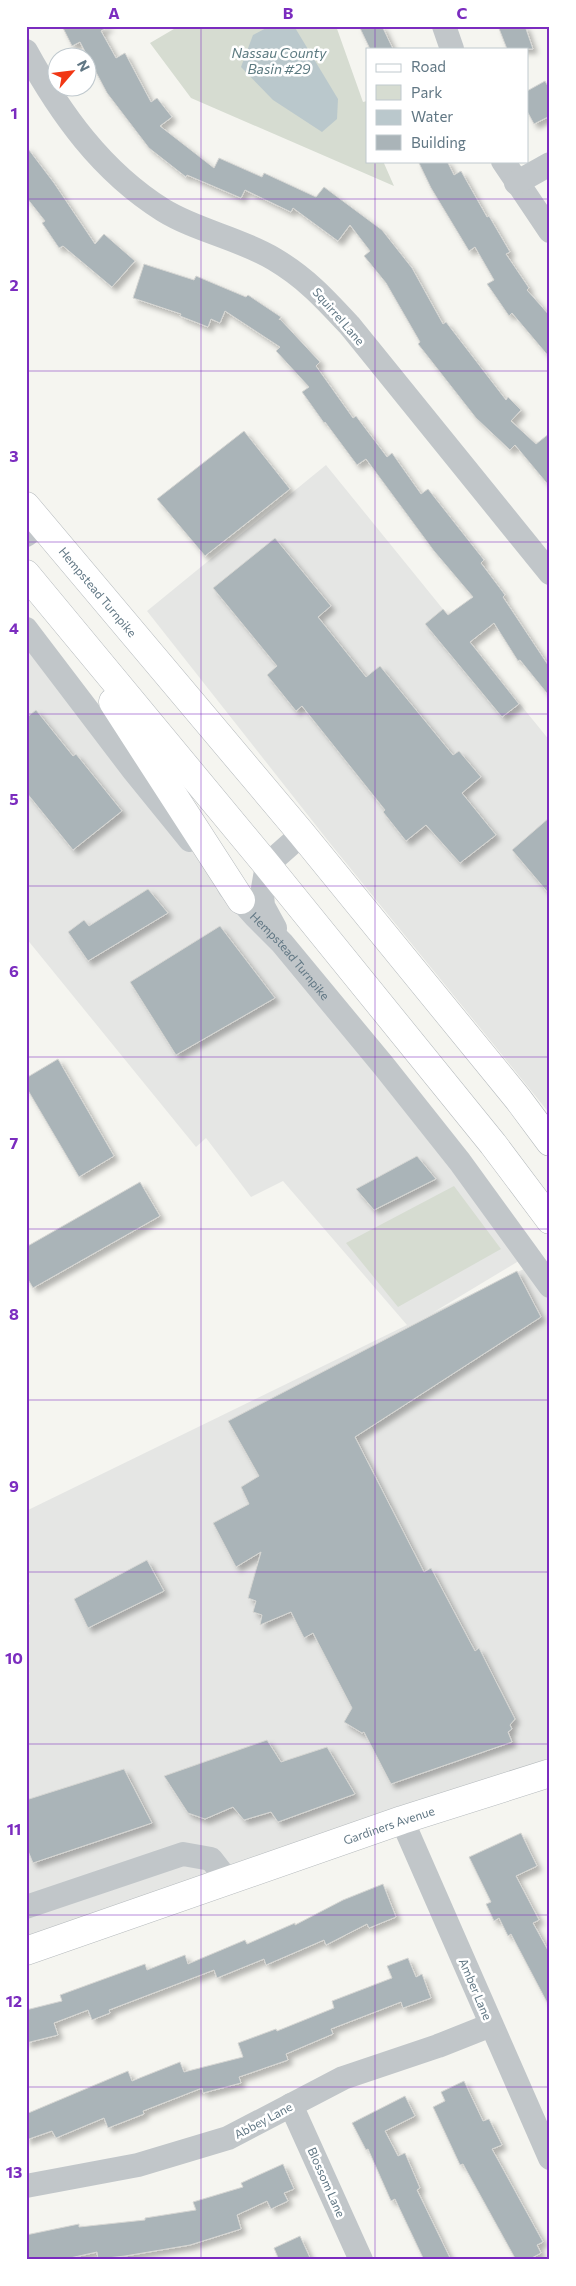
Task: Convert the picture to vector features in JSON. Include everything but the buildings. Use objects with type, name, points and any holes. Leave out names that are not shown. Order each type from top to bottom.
[{"type":"main road","name":"Hempstead Turnpike","points":[[31,522],[302,834],[518,1099],[550,1142]]},
{"type":"main road","points":[[26,574],[267,864],[493,1144],[550,1220]]},
{"type":"main road","points":[[44,596],[241,900]]},
{"type":"main road","name":"Gardiners Avenue","points":[[26,1950],[402,1820],[550,1773]]},
{"type":"street","points":[[444,26],[452,48]]},
{"type":"street","name":"Squirrel Lane","points":[[26,51],[50,94],[83,138],[118,178],[164,210],[273,258],[314,287],[350,326],[550,573]]},
{"type":"street","points":[[504,162],[550,231]]},
{"type":"street","points":[[516,183],[550,164]]},
{"type":"street","name":"Hempstead Turnpike","points":[[26,629],[134,771],[214,870],[282,943],[460,1162],[550,1286]]},
{"type":"street","points":[[282,943],[263,906],[262,894],[267,864],[302,834]]},
{"type":"street","name":"Amber Lane","points":[[402,1820],[550,2158]]},
{"type":"street","points":[[26,1907],[183,1854],[211,1859],[228,1881]]},
{"type":"street","name":"Abbey Lane","points":[[26,2186],[138,2165],[228,2138],[343,2078],[438,2046],[492,2025]]},
{"type":"street","name":"Blossom Lane","points":[[291,2105],[361,2260]]},
{"type":"shaded area","points":[[326,465],[550,741],[550,1114],[333,847],[147,611]]},
{"type":"shaded area","points":[[26,635],[522,1259],[434,1312],[528,1267],[550,1298],[550,1758],[26,1942],[26,1606],[30,1604],[26,1595],[26,1511],[407,1325],[283,1181],[251,1197],[206,1138],[196,1147],[26,938]]},
{"type":"green space","points":[[179,26],[336,26],[363,102],[366,101],[366,162],[383,162],[394,186],[191,98],[150,43]]},
{"type":"green space","points":[[454,1186],[501,1249],[398,1307],[346,1243]]},
{"type":"water","name":"Nassau County Basin #29","points":[[270,26],[294,26],[338,99],[337,119],[322,132],[273,100],[241,67],[253,35]]}]
